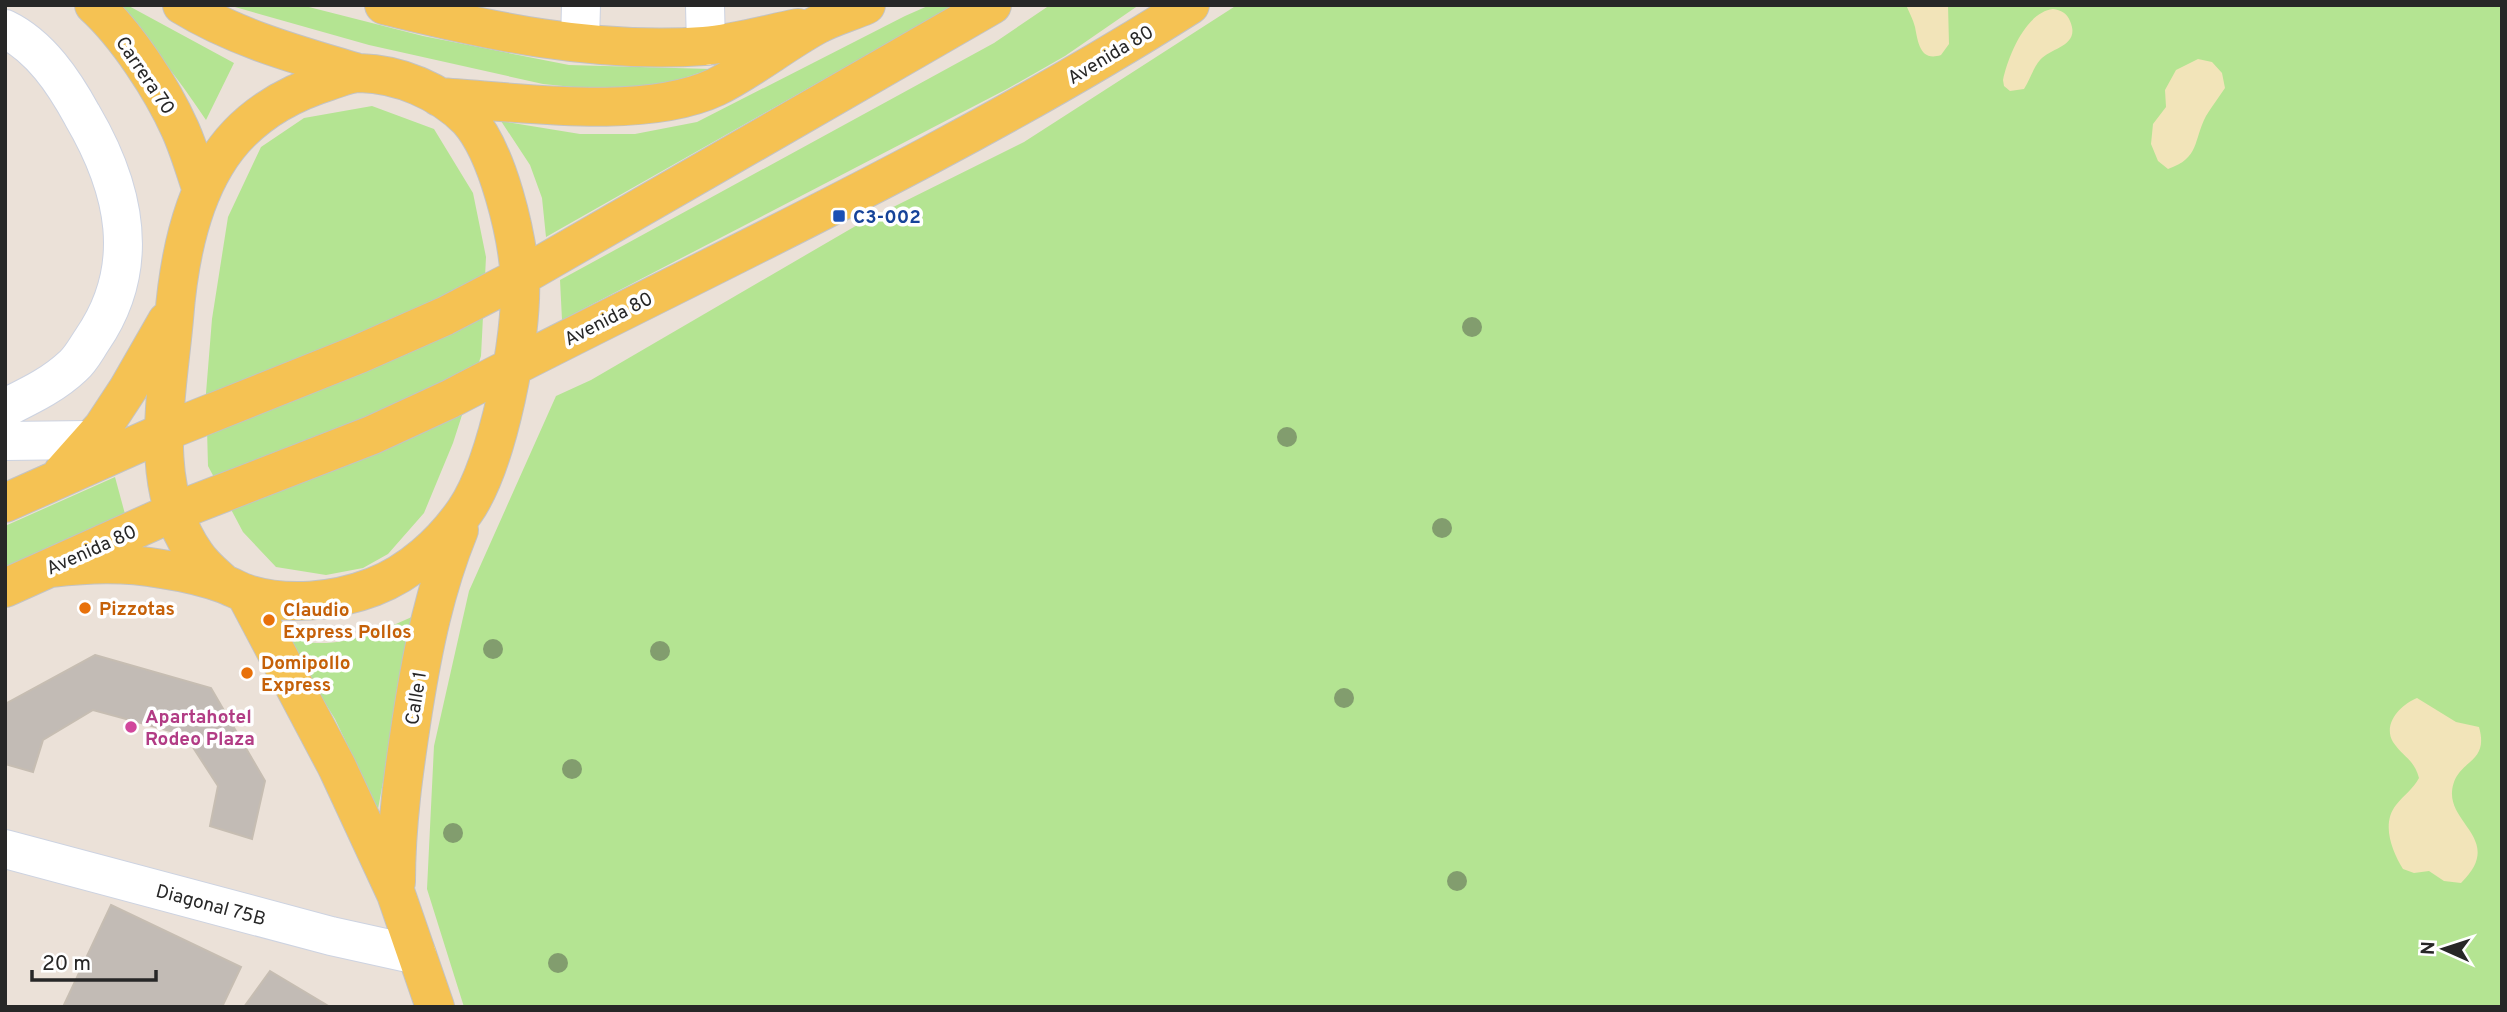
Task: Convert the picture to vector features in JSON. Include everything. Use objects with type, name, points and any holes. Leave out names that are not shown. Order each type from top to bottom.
[{"type":"main road","name":"Carrera 70","points":[[94,5],[158,86],[181,130],[201,191]]},
{"type":"main road","points":[[50,568],[107,563],[162,569],[234,588],[299,601],[346,596],[377,586],[432,550],[467,509],[490,459],[502,416],[518,327],[520,277],[506,199],[491,155],[469,120],[439,97],[394,77],[355,72],[259,43],[212,23],[182,5]]},
{"type":"main road","points":[[384,5],[521,36],[615,45],[706,46],[818,25]]},
{"type":"main road","points":[[439,97],[576,107],[671,101],[714,88],[818,25],[866,5]]},
{"type":"main road","points":[[5,503],[163,432],[359,354],[445,316],[520,277],[992,5]]},
{"type":"main road","name":"Avenida 80","points":[[5,588],[174,512],[372,435],[511,368],[996,122],[1121,50],[1190,5]]},
{"type":"main road","name":"Calle 1","points":[[355,72],[312,86],[283,99],[256,116],[230,141],[201,191],[184,244],[175,306],[163,432],[163,461],[174,512],[183,536],[197,558],[234,588],[337,767],[396,894],[435,1007]]},
{"type":"main road","points":[[56,480],[103,427],[175,306]]},
{"type":"main road","name":"Calle 1","points":[[396,894],[396,831],[401,782],[426,630],[442,571],[467,509]]},
{"type":"street","points":[[580,43],[581,5]]},
{"type":"street","points":[[705,5],[706,46]]},
{"type":"street","points":[[5,29],[17,35],[62,80],[99,144],[121,210],[124,263],[106,321],[75,365],[49,386],[5,408]]},
{"type":"street","points":[[5,441],[90,440]]},
{"type":"street","name":"Diagonal 75B","points":[[5,849],[331,936],[417,955]]},
{"type":"green space","points":[[111,5],[127,5],[234,63],[206,120],[162,59]]},
{"type":"green space","points":[[228,5],[301,5],[423,36],[569,65],[711,69],[663,85],[612,91],[543,84],[369,45]]},
{"type":"green space","points":[[930,5],[955,5],[546,237],[542,198],[530,165],[501,121],[580,134],[635,134],[697,122]]},
{"type":"green space","points":[[1050,5],[1139,5],[1065,56],[1007,89],[562,320],[560,280],[994,43]]},
{"type":"green space","points":[[1237,5],[2502,5],[2502,1007],[464,1007],[427,889],[434,746],[469,591],[556,396],[591,380],[859,224],[1024,142]]},
{"type":"green space","points":[[372,106],[434,129],[473,193],[486,257],[481,356],[453,443],[424,513],[388,554],[363,568],[326,575],[276,567],[243,532],[208,466],[206,393],[212,319],[228,217],[261,147],[304,118]]},
{"type":"green space","points":[[115,477],[125,514],[5,569],[5,526]]},
{"type":"green space","points":[[414,616],[378,809],[335,719],[284,636],[313,643],[330,643],[379,631]]},
{"type":"sand","points":[[1906,5],[1948,5],[1949,44],[1941,55],[1928,56],[1921,49]]},
{"type":"sand","points":[[2053,9],[2067,16],[2072,36],[2064,45],[2040,60],[2024,89],[2010,91],[2004,86],[2003,80],[2014,48],[2035,18]]},
{"type":"sand","points":[[2198,59],[2212,62],[2222,73],[2225,88],[2206,116],[2191,154],[2186,160],[2168,169],[2158,161],[2151,144],[2153,124],[2166,107],[2165,90],[2176,70]]},
{"type":"sand","points":[[2417,698],[2456,722],[2479,727],[2480,749],[2459,773],[2452,792],[2454,804],[2477,844],[2473,868],[2461,883],[2444,881],[2429,871],[2414,873],[2403,869],[2390,837],[2389,820],[2392,812],[2419,778],[2411,762],[2393,742],[2390,728],[2395,715]]},
{"type":"building","points":[[95,655],[211,688],[265,781],[252,839],[210,826],[218,786],[185,735],[93,710],[43,740],[33,772],[5,764],[5,704]]},
{"type":"building","points":[[111,905],[241,967],[222,1007],[63,1007]]},
{"type":"building","points":[[270,971],[330,1007],[244,1007]]},
{"type":"place","name":"C3-002","points":[[839,216]]},
{"type":"place","name":"Pizzotas","points":[[85,608]]},
{"type":"place","name":"Claudio Express Pollos","points":[[269,620]]},
{"type":"place","name":"Domipollo Express","points":[[247,673]]},
{"type":"place","name":"Apartahotel Rodeo Plaza","points":[[131,727]]}]
